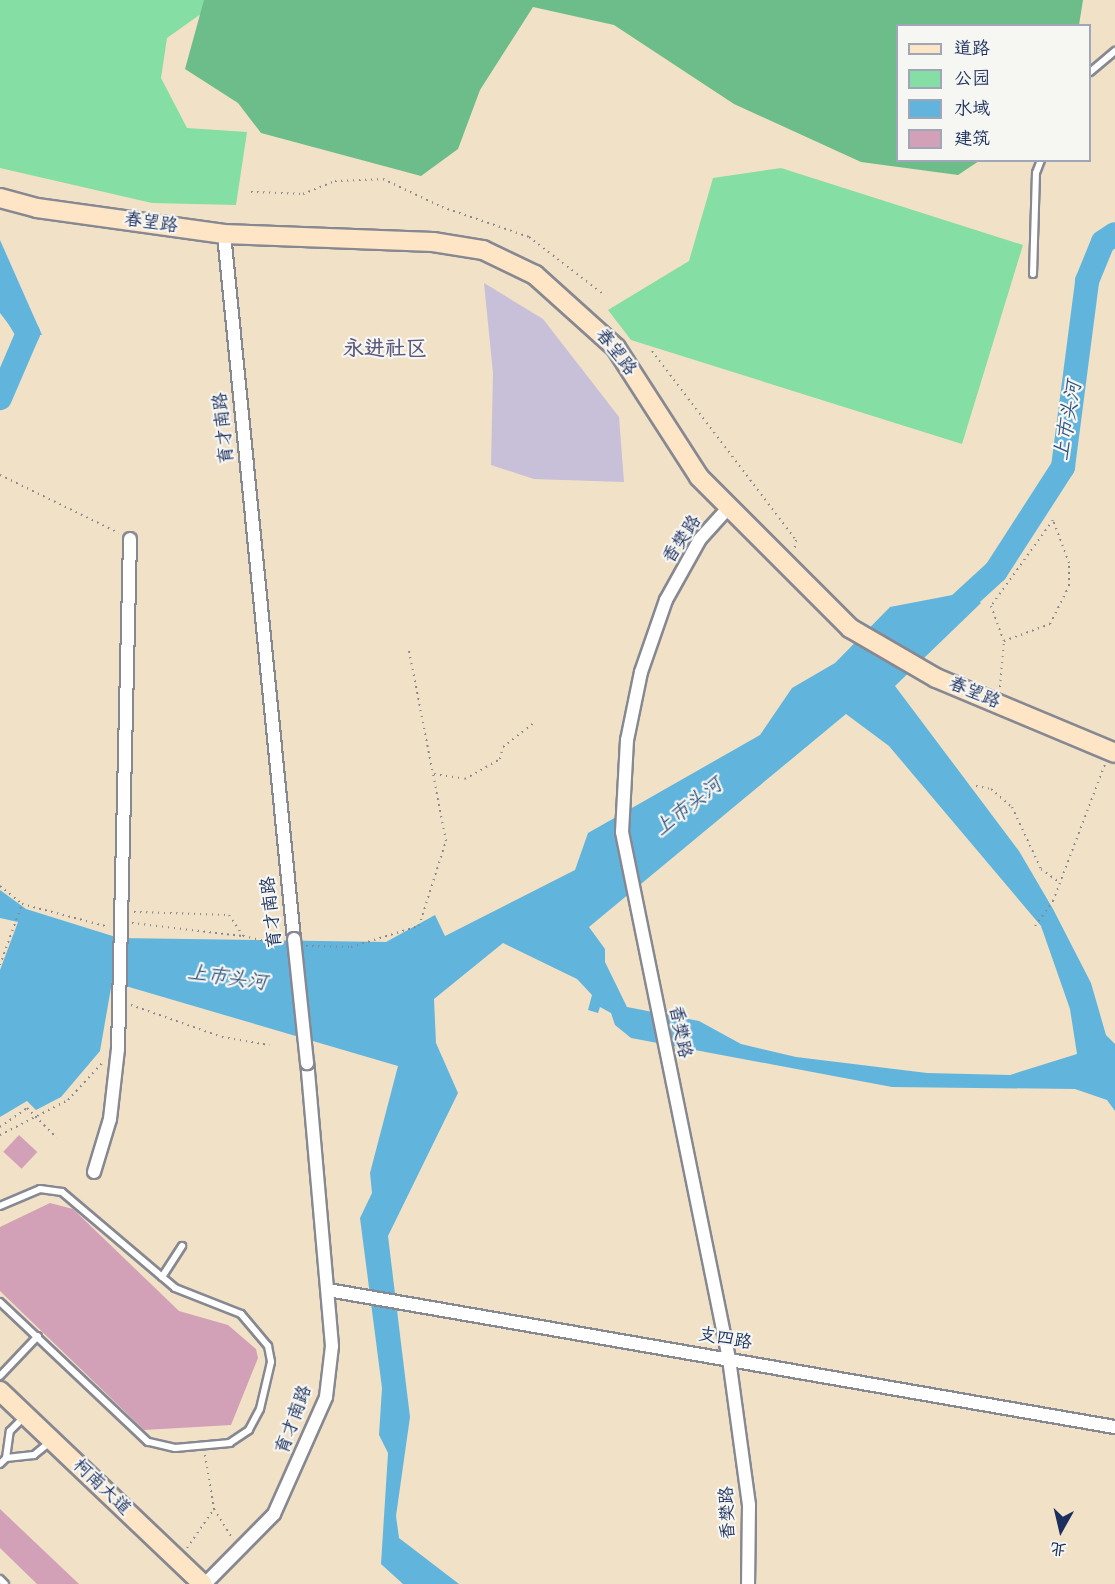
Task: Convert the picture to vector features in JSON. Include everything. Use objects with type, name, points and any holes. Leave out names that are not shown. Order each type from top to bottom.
[{"type":"street","name":"春望路","points":[[0,198],[37,208],[224,234],[433,242],[483,250],[535,275],[616,348],[699,477],[850,628],[936,678],[1113,752]]},
{"type":"street","name":"育才南路","points":[[204,1584],[274,1515],[326,1397],[332,1346],[307,1063],[292,943],[224,234]]},
{"type":"street","name":"香樊路","points":[[729,507],[700,539],[666,600],[641,672],[627,740],[622,832],[635,906],[729,1359],[749,1505],[748,1584]]},
{"type":"street","points":[[94,1172],[110,1119],[118,1049],[117,1001],[130,539]]},
{"type":"street","name":"支四路","points":[[328,1290],[414,1303],[1115,1427]]},
{"type":"street","name":"柯南大道","points":[[0,1391],[204,1584]]},
{"type":"lane","points":[[1091,70],[1115,51]]},
{"type":"lane","points":[[1033,274],[1036,172],[1040,162]]},
{"type":"lane","points":[[0,1206],[40,1189],[62,1192],[162,1277],[195,1298],[241,1314],[268,1346],[271,1362],[249,1430],[230,1443],[203,1446],[148,1442],[0,1302]]},
{"type":"lane","points":[[162,1277],[182,1246]]},
{"type":"lane","points":[[0,1376],[38,1336]]},
{"type":"lane","points":[[0,1464],[6,1458],[10,1431],[26,1415]]},
{"type":"lane","points":[[6,1458],[34,1455],[52,1440]]},
{"type":"lane","points":[[0,1579],[5,1584]]},
{"type":"path","points":[[251,192],[303,194],[336,181],[383,179],[442,207],[529,237],[603,294]]},
{"type":"path","points":[[652,351],[796,540],[785,563]]},
{"type":"path","points":[[0,475],[130,539]]},
{"type":"path","points":[[999,705],[1004,640],[991,606],[1053,520],[1069,563],[1069,586],[1058,616],[1004,640]]},
{"type":"path","points":[[119,926],[351,947],[419,926],[446,841],[409,651]]},
{"type":"path","points":[[434,774],[465,779],[500,759],[503,747],[534,723]]},
{"type":"path","points":[[1035,926],[1053,900],[1113,752]]},
{"type":"path","points":[[976,786],[991,789],[1012,807],[1041,869],[1060,883]]},
{"type":"path","points":[[0,886],[22,904],[98,926]]},
{"type":"path","points":[[0,965],[22,904]]},
{"type":"path","points":[[119,926],[138,910],[229,915],[243,936]]},
{"type":"path","points":[[117,1015],[128,1017],[130,1005],[222,1037],[269,1045]]},
{"type":"path","points":[[0,1135],[68,1100],[118,1049]]},
{"type":"path","points":[[0,1126],[27,1108],[57,1138]]},
{"type":"path","points":[[203,1446],[214,1509],[240,1549]]},
{"type":"path","points":[[178,1561],[214,1509]]},
{"type":"shaded area","points":[[484,283],[543,319],[619,417],[624,482],[534,479],[491,465],[493,373]]},
{"type":"green space","points":[[0,0],[208,0],[205,11],[167,38],[161,78],[187,128],[247,132],[236,205],[152,203],[0,168]]},
{"type":"green space","points":[[204,0],[1083,0],[1079,24],[896,24],[896,162],[978,162],[958,175],[861,162],[734,104],[614,25],[533,7],[480,90],[458,149],[421,176],[261,133],[238,103],[185,69]]},
{"type":"green space","points":[[781,168],[1023,245],[962,444],[631,340],[608,310],[689,261],[713,178]]},
{"type":"water","points":[[0,240],[42,335],[17,335],[0,313]]},
{"type":"water","points":[[968,592],[981,603],[895,686],[1019,851],[1053,909],[1091,983],[1106,1035],[1115,1044],[1115,1111],[1107,1100],[1075,1089],[892,1087],[631,1038],[615,1025],[611,1013],[600,1007],[598,1013],[588,1010],[592,995],[577,979],[503,943],[434,999],[436,1043],[458,1093],[388,1236],[410,1417],[396,1516],[399,1538],[459,1584],[403,1584],[381,1564],[388,1453],[379,1435],[382,1388],[360,1218],[372,1193],[370,1173],[398,1066],[112,982],[100,1051],[61,1097],[36,1110],[27,1101],[0,1117],[0,970],[18,922],[0,918],[0,890],[26,909],[119,938],[386,942],[435,915],[445,936],[575,870],[588,833],[760,735],[792,688],[835,663],[890,607]],"holes":[[[846,714],[889,746],[1041,926],[1070,1009],[1077,1054],[1010,1075],[927,1073],[796,1057],[741,1044],[699,1021],[627,1007],[605,962],[605,949],[589,927]]]},
{"type":"building","points":[[19,1135],[37,1152],[22,1169],[3,1152]]},
{"type":"building","points":[[50,1203],[73,1209],[179,1311],[228,1325],[256,1349],[258,1358],[231,1425],[144,1430],[0,1291],[0,1227]]},
{"type":"building","points":[[0,1509],[79,1584],[37,1584],[0,1548]]},
{"type":"waterway","name":"上市头河","points":[[948,615],[996,571],[1063,467],[1087,281],[1103,242],[1115,234]]},
{"type":"waterway","points":[[0,287],[28,333],[0,398]]},
{"type":"district","name":"永进社区","points":[[385,350]]}]
